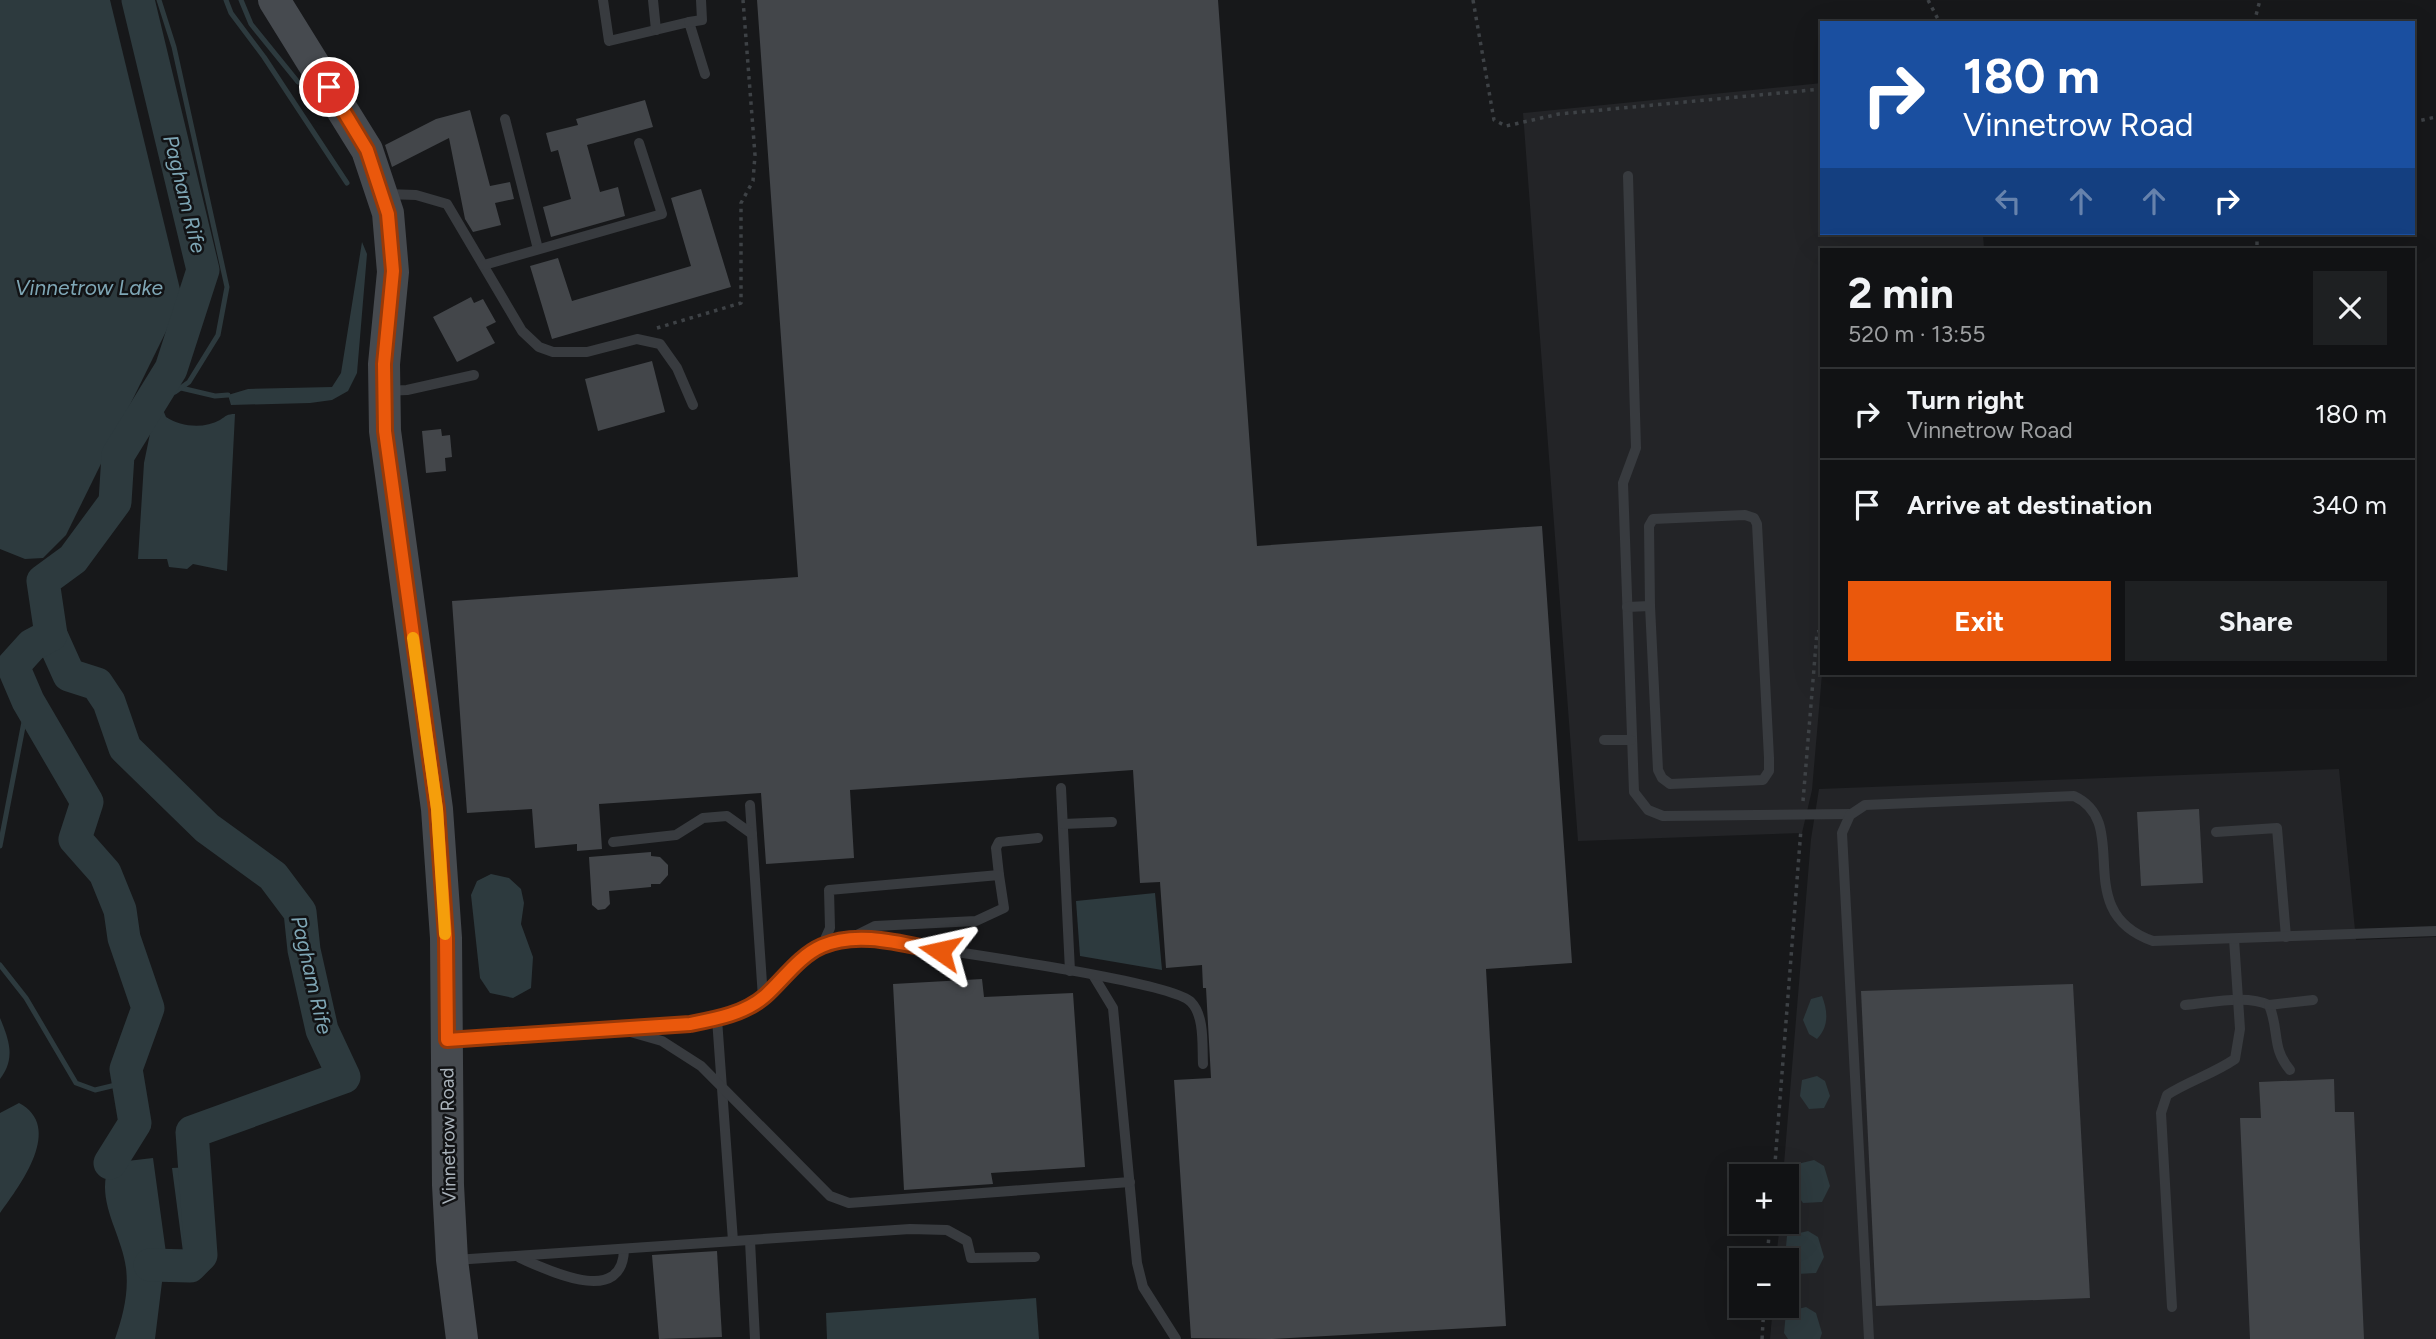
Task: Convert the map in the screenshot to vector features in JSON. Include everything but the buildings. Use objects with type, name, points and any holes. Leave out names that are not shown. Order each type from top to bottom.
[{"type":"street","name":"Vinnetrow Road","points":[[274,0],[367,150],[384,194],[393,271],[383,391],[388,465],[437,809],[446,938],[447,1185],[452,1260],[462,1339]]},
{"type":"lane","points":[[603,0],[609,41],[702,20],[701,0]]},
{"type":"lane","points":[[653,0],[656,30]]},
{"type":"lane","points":[[689,22],[705,74]]},
{"type":"lane","points":[[505,119],[538,249]]},
{"type":"lane","points":[[484,265],[662,214],[639,143]]},
{"type":"lane","points":[[1628,176],[1636,448],[1623,483],[1634,792],[1643,806],[1663,816],[1852,814]]},
{"type":"lane","points":[[384,194],[416,195],[447,204],[522,331],[539,347],[569,354],[637,339],[660,344],[677,368],[693,405]]},
{"type":"lane","points":[[383,391],[407,390],[474,375]]},
{"type":"lane","points":[[1745,515],[1754,518],[1757,524],[1760,580],[1767,776],[1757,782],[1670,784],[1665,781],[1658,770],[1650,606],[1651,520],[1659,516],[1745,515]]},
{"type":"lane","points":[[1627,607],[1650,606]]},
{"type":"lane","points":[[1630,699],[1655,698]]},
{"type":"lane","points":[[1604,740],[1631,740]]},
{"type":"lane","points":[[1061,788],[1070,971]]},
{"type":"lane","points":[[1869,1339],[1842,833],[1852,814],[1865,805],[2074,796],[2088,802],[2099,817],[2108,900],[2120,922],[2133,934],[2153,941],[2436,930]]},
{"type":"lane","points":[[750,805],[763,998]]},
{"type":"lane","points":[[613,842],[676,835],[703,818],[727,816],[752,834]]},
{"type":"lane","points":[[1063,824],[1111,821]]},
{"type":"lane","points":[[2216,832],[2277,828],[2286,937]]},
{"type":"lane","points":[[848,940],[875,926],[976,920],[1004,908],[996,848],[999,842],[1038,838]]},
{"type":"lane","points":[[822,946],[831,928],[830,890],[999,874]]},
{"type":"lane","points":[[2172,1307],[2161,1113],[2167,1095],[2184,1084],[2209,1076],[2235,1059],[2240,1029],[2234,939]]},
{"type":"lane","points":[[447,1040],[690,1024],[728,1017],[763,998],[803,959],[822,946],[848,940],[881,940],[1093,975],[1173,993],[1191,1002],[1199,1017],[1203,1065]]},
{"type":"lane","points":[[1093,975],[1113,1008],[1137,1263],[1143,1287],[1176,1339]]},
{"type":"lane","points":[[2185,1006],[2238,1001],[2260,1001],[2269,1006],[2313,1000]]},
{"type":"lane","points":[[2269,1006],[2275,1020],[2278,1055],[2290,1070]]},
{"type":"lane","points":[[717,1019],[733,1241]]},
{"type":"lane","points":[[621,1029],[662,1041],[701,1066],[830,1196],[849,1203],[1130,1182]]},
{"type":"lane","points":[[452,1260],[910,1229],[947,1230],[967,1241],[971,1258],[1035,1257]]},
{"type":"lane","points":[[750,1241],[755,1339]]},
{"type":"lane","points":[[517,1257],[582,1281],[600,1281],[615,1275],[624,1265],[624,1249]]},
{"type":"path","points":[[1472,0],[1494,120],[1506,126],[1559,114],[1820,89]]},
{"type":"path","points":[[1928,0],[1939,21]]},
{"type":"path","points":[[2255,21],[2260,0]]},
{"type":"path","points":[[2415,122],[2436,117]]},
{"type":"path","points":[[1775,1164],[1817,632],[1820,631]]},
{"type":"path","points":[[1762,1339],[1763,1318]]},
{"type":"shaded area","points":[[1820,83],[1820,235],[1983,235],[1984,248],[1820,248],[1822,675],[1812,790],[1802,833],[1578,841],[1523,113]]},
{"type":"shaded area","points":[[2339,769],[2356,940],[2436,937],[2436,1339],[1770,1339],[1772,1318],[1799,1318],[1799,1248],[1777,1248],[1779,1234],[1799,1234],[1799,1164],[1784,1164],[1811,839],[1819,789]]},
{"type":"water","name":"Vinnetrow Lake","points":[[0,0],[110,0],[180,289],[179,305],[66,535],[43,558],[25,559],[0,549]]},
{"type":"water","points":[[362,242],[367,254],[357,373],[348,391],[332,400],[310,403],[231,405],[228,395],[248,389],[332,387],[341,373]]},
{"type":"water","points":[[153,396],[166,417],[185,425],[207,425],[235,414],[227,571],[193,564],[187,569],[169,567],[167,559],[138,559],[144,463],[153,419],[141,417]]},
{"type":"water","points":[[491,874],[509,878],[521,889],[524,903],[521,924],[533,957],[531,988],[513,998],[490,993],[480,978],[471,895],[477,881]]},
{"type":"water","points":[[1155,893],[1162,970],[1080,956],[1076,901]]},
{"type":"water","points":[[1822,996],[1826,1019],[1824,1029],[1817,1039],[1809,1034],[1803,1020],[1811,999]]},
{"type":"water","points":[[0,1018],[8,1041],[9,1056],[0,1079]]},
{"type":"water","points":[[1817,1076],[1825,1081],[1830,1096],[1824,1108],[1809,1109],[1800,1096],[1802,1080]]},
{"type":"water","points":[[19,1103],[32,1113],[38,1126],[38,1141],[27,1172],[0,1213],[0,1113]]},
{"type":"water","points":[[153,1158],[166,1253],[183,1252],[172,1168],[193,1167],[201,1255],[190,1266],[164,1266],[155,1339],[115,1339],[125,1304],[127,1277],[123,1254],[107,1203],[106,1177],[110,1163]]},
{"type":"water","points":[[1814,1160],[1824,1166],[1830,1186],[1822,1202],[1803,1203],[1799,1197],[1797,1164]]},
{"type":"water","points":[[1808,1231],[1818,1237],[1824,1257],[1816,1273],[1799,1274],[1799,1248],[1786,1248],[1787,1236]]},
{"type":"water","points":[[1036,1298],[1039,1339],[827,1339],[826,1313]]},
{"type":"water","points":[[1806,1307],[1816,1313],[1822,1333],[1820,1339],[1788,1339],[1784,1333],[1785,1318],[1799,1318],[1799,1309]]},
{"type":"waterway","name":"Pagham Rife","points":[[110,1163],[135,1123],[126,1069],[148,1008],[124,938],[120,910],[105,873],[75,839],[87,802],[28,701],[13,666],[32,645],[51,635],[43,581],[73,559],[115,502],[118,455],[171,369],[203,270],[138,0]]},
{"type":"waterway","points":[[153,396],[175,392],[189,382],[218,335],[227,287],[174,47],[159,0]]},
{"type":"waterway","points":[[226,0],[231,13],[264,57],[347,183]]},
{"type":"waterway","points":[[241,0],[251,24],[298,82]]},
{"type":"waterway","points":[[181,388],[215,396],[228,395]]},
{"type":"waterway","name":"Pagham Rife","points":[[51,635],[69,675],[97,684],[109,702],[125,748],[207,828],[273,876],[300,912],[304,950],[322,1030],[344,1077],[192,1132],[201,1255],[190,1266],[150,1265]]},
{"type":"waterway","points":[[0,846],[28,701]]},
{"type":"waterway","points":[[0,965],[26,998],[76,1083],[95,1090],[128,1082]]},
{"type":"slow traffic","points":[[413,638],[437,809],[445,934]]},
{"type":"route","points":[[329,87],[367,150],[384,194],[388,214],[393,271],[384,364],[385,431],[437,809],[446,938],[447,1040],[690,1024],[728,1017],[763,998],[803,959],[822,946],[848,940],[881,940],[940,951]]}]
